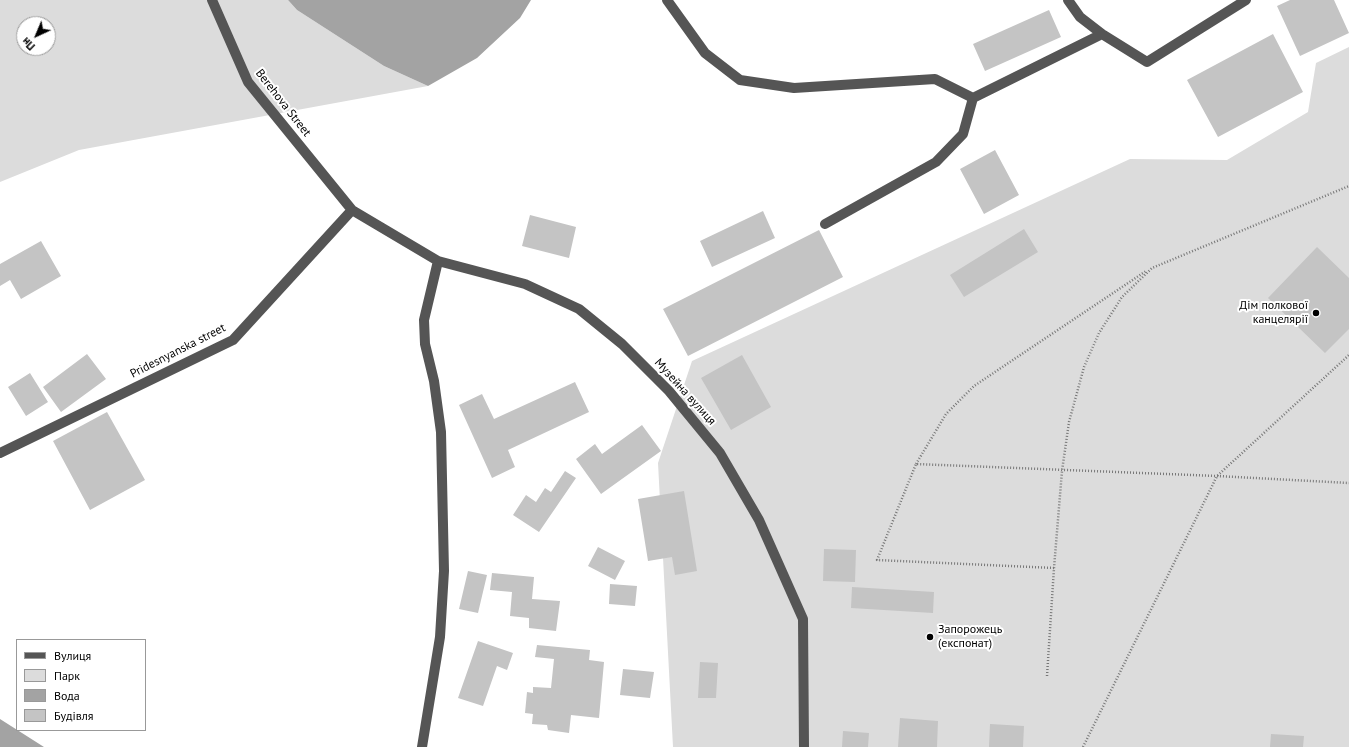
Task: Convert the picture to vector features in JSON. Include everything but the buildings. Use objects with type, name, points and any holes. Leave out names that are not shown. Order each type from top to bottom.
[{"type":"street","name":"Berehova Street","points":[[212,0],[248,82],[352,210]]},
{"type":"street","points":[[667,0],[705,53],[740,80],[794,88],[935,79],[973,98]]},
{"type":"street","points":[[1068,0],[1080,17],[1102,34],[1147,62],[1246,0]]},
{"type":"street","points":[[825,224],[936,162],[963,134],[973,98],[1102,34]]},
{"type":"street","name":"Музейна вулиця","points":[[352,210],[438,261],[525,284],[579,309],[622,344],[669,391],[720,452],[759,520],[803,619],[804,747]]},
{"type":"street","name":"Pridesnyanska street","points":[[0,453],[233,340],[352,210]]},
{"type":"street","points":[[422,747],[440,637],[444,571],[441,432],[434,381],[425,344],[424,320],[438,261]]},
{"type":"path","points":[[1054,568],[877,560],[916,464],[946,414],[974,386],[1152,268],[1349,186]]},
{"type":"path","points":[[1047,676],[1062,471],[1069,422],[1087,360],[1099,334],[1122,297],[1152,268]]},
{"type":"path","points":[[1083,747],[1217,476],[1349,355]]},
{"type":"path","points":[[916,464],[1217,476],[1349,483]]},
{"type":"green space","points":[[0,0],[288,0],[297,10],[384,66],[428,86],[79,150],[0,182]]},
{"type":"green space","points":[[1349,47],[1349,747],[673,747],[658,463],[692,361],[1130,159],[1227,160],[1308,112],[1316,63]]},
{"type":"water","points":[[288,0],[531,0],[520,18],[477,58],[428,86],[384,66],[297,10]]},
{"type":"water","points":[[0,719],[16,729],[16,731],[19,731],[44,747],[0,747]]},
{"type":"place","name":"Дім полкової канцелярії","points":[[1316,313]]},
{"type":"place","name":"Запорожець (експонат)","points":[[930,637]]}]
